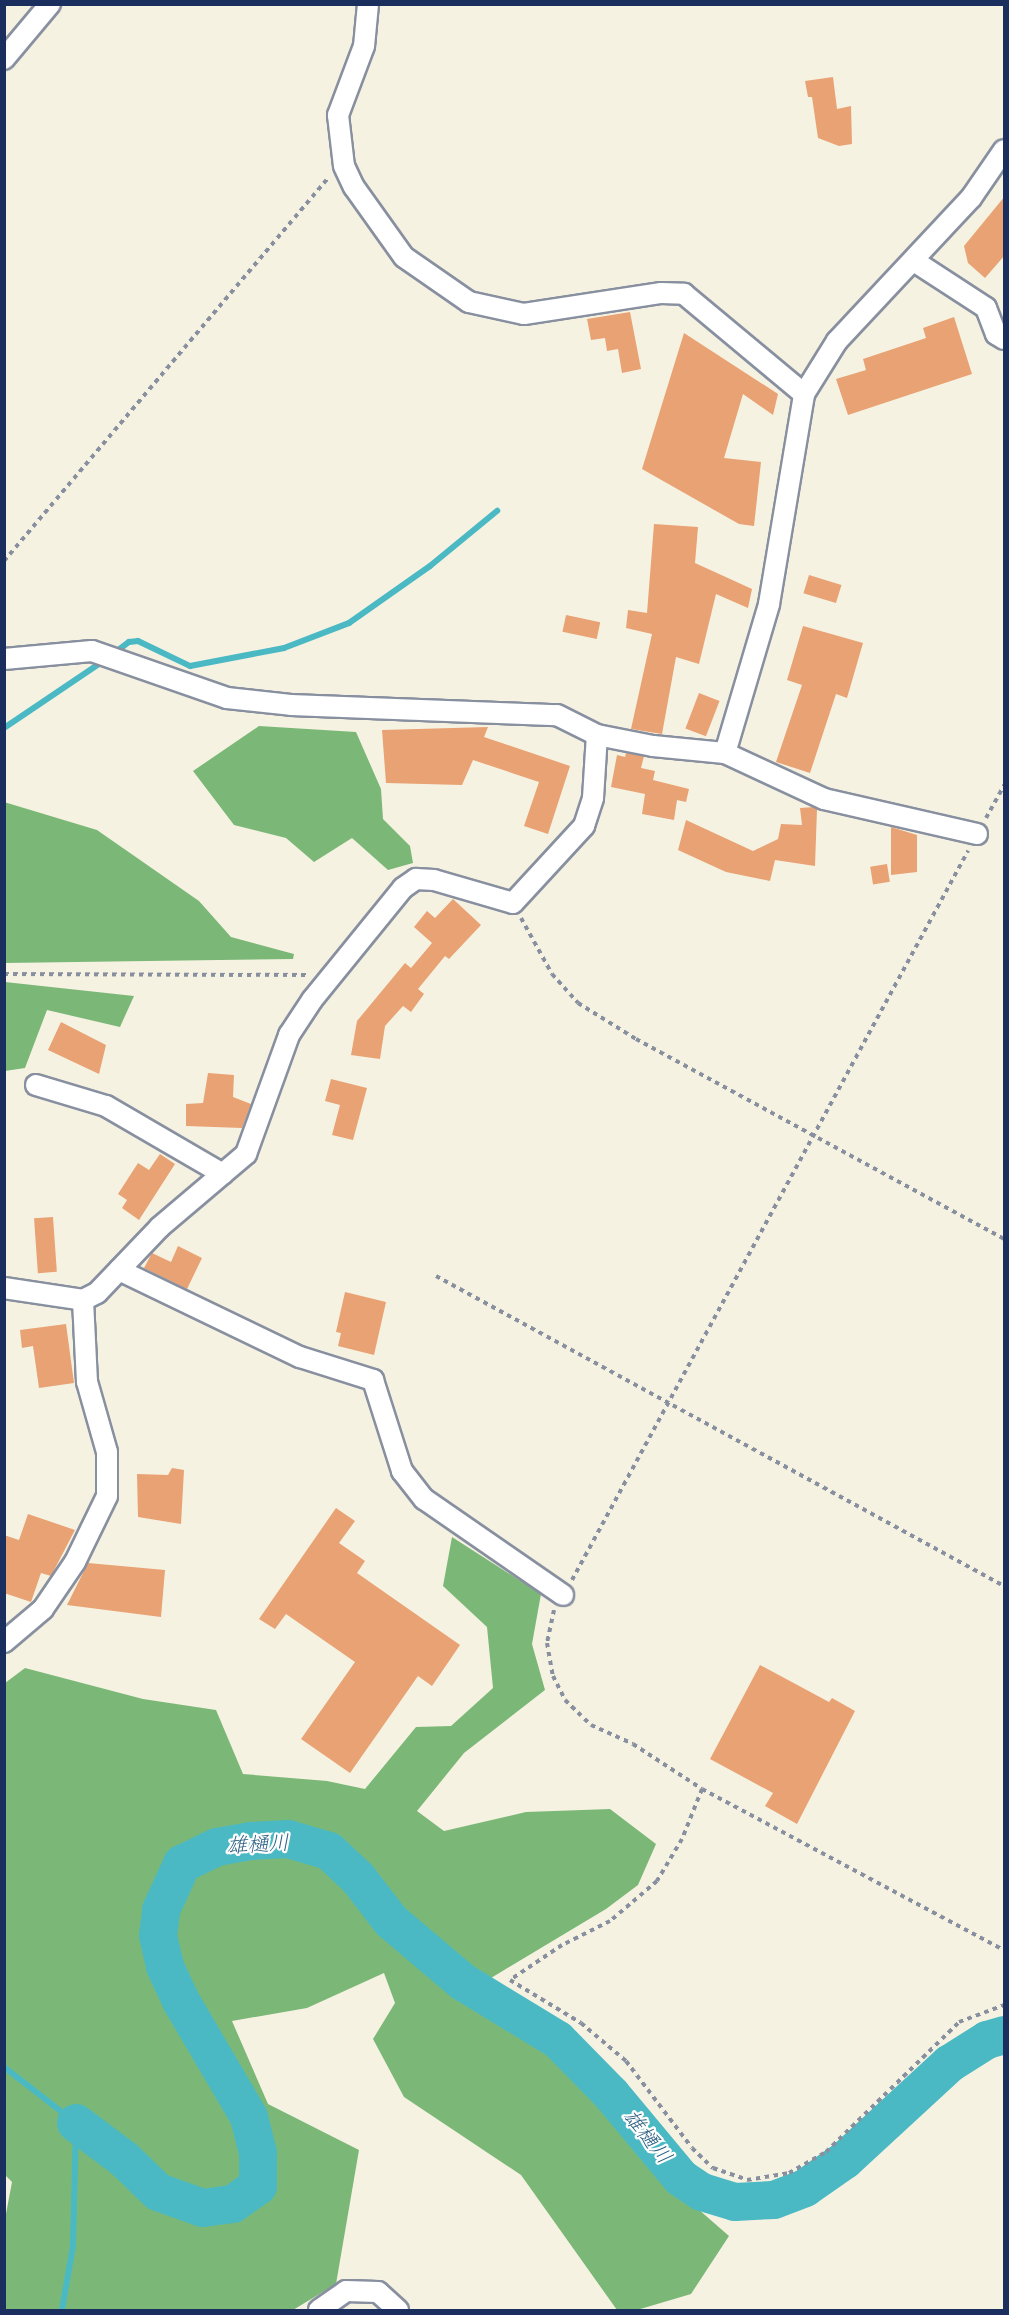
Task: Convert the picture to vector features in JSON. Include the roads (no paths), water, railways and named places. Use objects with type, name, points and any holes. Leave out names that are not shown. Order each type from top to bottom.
[{"type":"street","points":[[4,59],[50,4]]},
{"type":"street","points":[[368,4],[364,46],[338,115],[344,166],[354,187],[404,257],[469,302],[524,314],[661,293],[684,294],[804,394]]},
{"type":"street","points":[[725,753],[769,604],[804,394],[837,341],[971,198],[1005,150]]},
{"type":"street","points":[[914,261],[986,308],[996,334],[1005,339]]},
{"type":"street","points":[[4,659],[92,651],[227,698],[344,710],[557,715],[597,735],[653,746],[725,753],[824,799],[977,834]]},
{"type":"street","points":[[4,1288],[83,1300],[97,1293],[160,1227],[246,1154],[289,1035],[332,976],[403,888],[416,879],[434,880],[513,903],[584,826],[593,798],[597,735]]},
{"type":"street","points":[[36,1085],[106,1106],[223,1174]]},
{"type":"street","points":[[119,1270],[300,1357],[373,1380],[402,1471],[424,1499],[563,1595]]},
{"type":"street","points":[[4,1642],[43,1609],[75,1562],[107,1496],[107,1452],[87,1382],[83,1300]]},
{"type":"street","points":[[319,2310],[346,2291],[378,2292],[398,2310]]},
{"type":"waterway","points":[[113,654],[129,642],[138,641],[190,666],[284,648],[349,623],[430,566],[497,511]]},
{"type":"waterway","points":[[4,728],[105,660]]},
{"type":"waterway","name":"雄樋川","points":[[76,2123],[124,2159],[158,2192],[203,2208],[233,2204],[258,2186],[258,2153],[249,2117],[181,2001],[165,1966],[158,1936],[161,1910],[182,1864],[217,1847],[250,1841],[288,1839],[329,1851],[358,1878],[391,1921],[463,1982],[558,2040],[611,2094],[681,2178],[702,2192],[735,2202],[774,2200],[805,2188],[845,2160],[949,2064],[987,2040],[1004,2035]]},
{"type":"waterway","name":"雄樋川","points":[[4,2067],[76,2123],[73,2246],[62,2310]]}]
